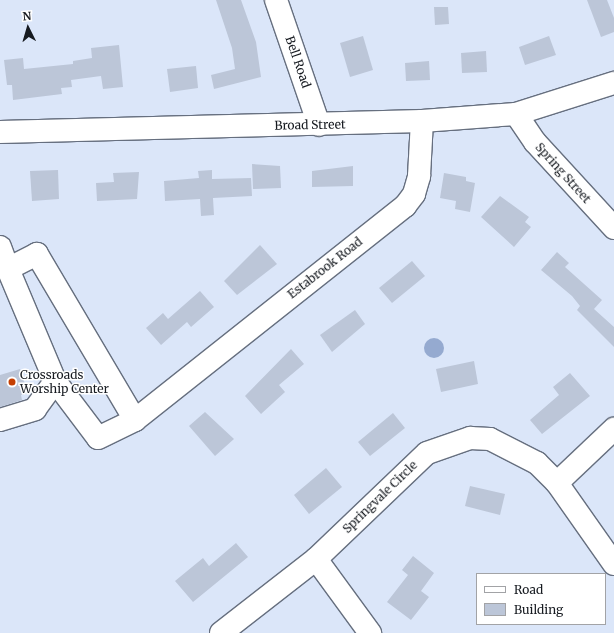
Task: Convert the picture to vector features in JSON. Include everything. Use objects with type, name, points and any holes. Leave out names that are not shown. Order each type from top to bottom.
[{"type":"street","name":"Bell Road","points":[[276,0],[319,125]]},
{"type":"street","name":"Broad Street","points":[[0,132],[319,125],[422,121],[516,114],[614,83]]},
{"type":"street","name":"Spring Street","points":[[516,114],[534,142],[614,228]]},
{"type":"street","name":"Estabrook Road","points":[[55,380],[98,438],[135,420],[405,206],[414,194],[419,176],[422,121]]},
{"type":"street","points":[[0,247],[55,380],[35,409],[0,420]]},
{"type":"street","points":[[8,269],[37,254],[135,420]]},
{"type":"street","points":[[557,483],[614,429]]},
{"type":"street","name":"Springvale Circle","points":[[221,633],[316,559],[427,453],[449,443],[470,438],[490,439],[537,463],[557,483],[614,564]]},
{"type":"street","points":[[316,559],[370,633]]},
{"type":"water","points":[[434,338],[441,341],[444,348],[441,355],[434,358],[427,355],[424,348],[427,341]]},
{"type":"building","points":[[216,0],[241,0],[256,42],[261,77],[214,89],[211,75],[235,69],[232,48]]},
{"type":"building","points":[[587,0],[607,0],[614,18],[614,32],[601,37]]},
{"type":"building","points":[[434,7],[448,7],[449,24],[435,25]]},
{"type":"building","points":[[363,36],[373,70],[350,77],[340,43]]},
{"type":"building","points":[[549,36],[556,55],[525,65],[519,47]]},
{"type":"building","points":[[119,45],[123,87],[103,89],[101,76],[71,80],[72,87],[61,88],[62,94],[13,100],[12,85],[7,85],[4,60],[23,58],[24,69],[73,64],[73,61],[92,58],[91,48]]},
{"type":"building","points":[[486,51],[487,72],[462,73],[461,53]]},
{"type":"building","points":[[429,61],[430,80],[406,81],[405,63]]},
{"type":"building","points":[[196,66],[198,88],[170,92],[167,69]]},
{"type":"building","points":[[252,164],[280,166],[281,188],[253,189]]},
{"type":"building","points":[[353,166],[353,186],[312,187],[312,171]]},
{"type":"building","points":[[58,170],[59,199],[32,201],[30,171]]},
{"type":"building","points":[[212,170],[212,179],[251,178],[252,196],[213,198],[214,215],[201,216],[200,199],[165,201],[164,181],[199,178],[198,171]]},
{"type":"building","points":[[139,172],[137,199],[97,201],[96,183],[114,182],[113,173]]},
{"type":"building","points":[[444,173],[466,177],[466,181],[475,183],[470,212],[455,209],[456,201],[440,198]]},
{"type":"building","points":[[500,196],[529,217],[525,222],[531,227],[514,247],[481,217]]},
{"type":"building","points":[[260,245],[277,264],[237,295],[224,281]]},
{"type":"building","points":[[557,252],[569,263],[565,267],[602,300],[594,309],[614,327],[614,347],[577,310],[580,306],[572,296],[541,270]]},
{"type":"building","points":[[412,261],[425,276],[392,303],[379,288]]},
{"type":"building","points":[[200,291],[214,307],[191,327],[187,322],[161,345],[146,328],[163,313],[168,319]]},
{"type":"building","points":[[355,310],[365,324],[332,352],[320,335]]},
{"type":"building","points":[[291,349],[304,364],[279,385],[285,392],[261,414],[245,396]]},
{"type":"building","points":[[474,361],[478,384],[441,392],[436,369]]},
{"type":"building","name":"Crossroads Worship Center","points":[[20,369],[28,393],[21,395],[22,400],[0,407],[0,375]]},
{"type":"building","points":[[570,373],[590,396],[542,434],[530,420],[559,395],[553,387]]},
{"type":"building","points":[[205,412],[234,439],[215,456],[189,426]]},
{"type":"building","points":[[393,413],[405,428],[370,456],[358,442]]},
{"type":"building","points":[[326,468],[342,487],[309,514],[294,495]]},
{"type":"building","points":[[470,486],[505,494],[500,515],[465,506]]},
{"type":"building","points":[[236,543],[248,557],[193,602],[175,581],[203,558],[209,566]]},
{"type":"building","points":[[413,556],[434,573],[421,591],[429,597],[411,620],[387,602],[408,575],[402,570]]},
{"type":"place","name":"Crossroads Worship Center","points":[[12,382]]}]
